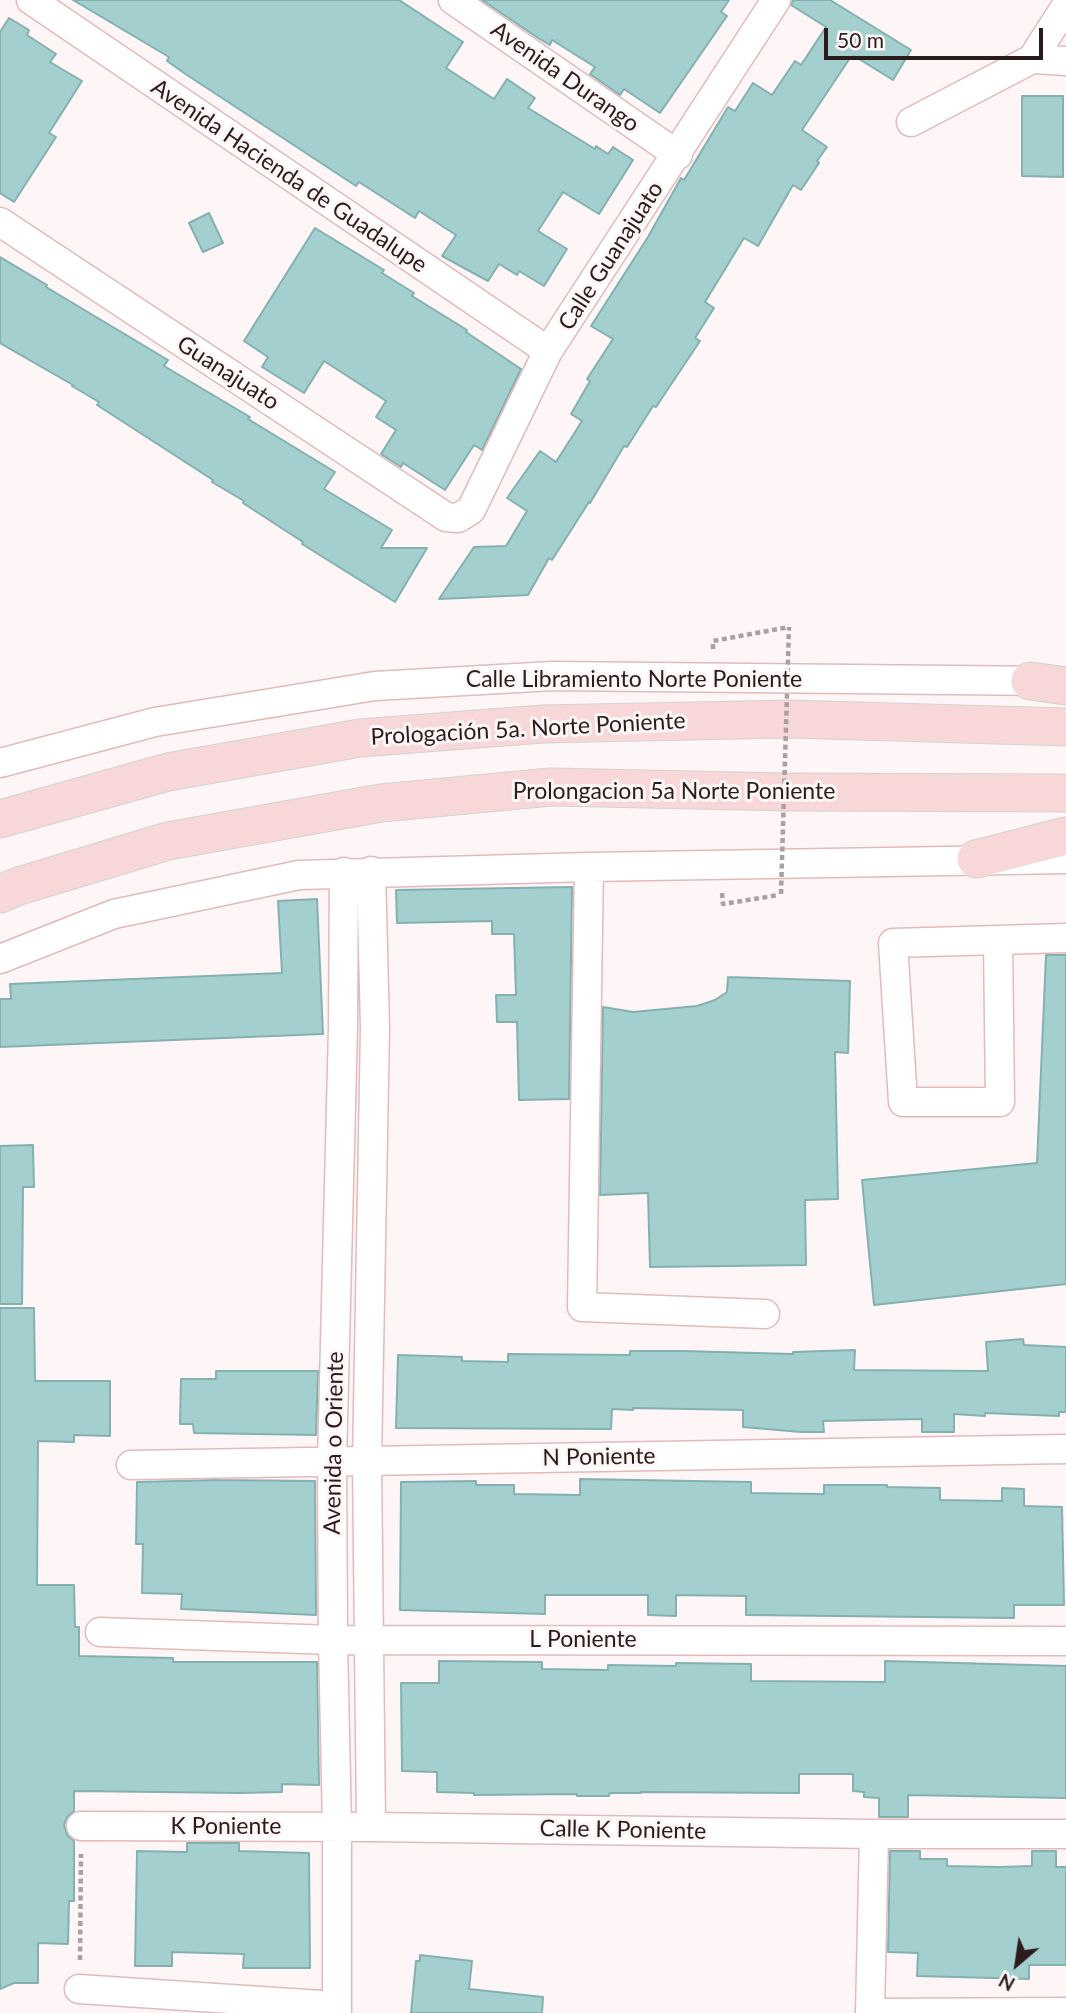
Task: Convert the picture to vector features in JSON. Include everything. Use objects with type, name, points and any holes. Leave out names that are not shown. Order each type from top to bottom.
[{"type":"main road","points":[[1030,681],[1066,683]]},
{"type":"main road","name":"Prologación 5a. Norte Poniente","points":[[0,819],[168,772],[360,738],[543,724],[789,719],[1055,724]]},
{"type":"main road","name":"Prolongacion 5a Norte Poniente","points":[[0,894],[168,841],[381,803],[551,787],[788,792],[1066,793]]},
{"type":"main road","points":[[1007,793],[1066,807]]},
{"type":"main road","points":[[976,859],[1066,836]]},
{"type":"street","name":"Avenida Hacienda de Guadalupe","points":[[31,0],[548,351]]},
{"type":"street","name":"Avenida Durango","points":[[453,0],[678,155]]},
{"type":"street","name":"Calle Guanajuato","points":[[458,518],[471,510],[548,351],[678,155],[776,0]]},
{"type":"street","points":[[911,122],[1032,59],[1066,6]]},
{"type":"street","points":[[1032,59],[1066,61]]},
{"type":"street","name":"Guanajuato","points":[[0,222],[446,517],[458,518]]},
{"type":"street","name":"Calle Libramiento Norte Poniente","points":[[0,763],[155,722],[375,686],[553,676],[1030,681]]},
{"type":"street","points":[[0,959],[114,914],[299,875],[1066,859]]},
{"type":"street","points":[[589,867],[582,1307],[765,1314]]},
{"type":"street","name":"Avenida o Oriente","points":[[358,872],[375,1027],[367,1461],[371,1827]]},
{"type":"street","name":"Avenida o Oriente","points":[[337,2010],[332,1461],[343,1027],[358,872]]},
{"type":"street","points":[[998,940],[1000,1102],[903,1102],[893,943],[1066,938]]},
{"type":"street","name":"N Poniente","points":[[131,1465],[1066,1449]]},
{"type":"street","name":"L Poniente","points":[[100,1632],[333,1640],[1066,1641]]},
{"type":"street","name":"K Poniente","points":[[81,1826],[371,1827]]},
{"type":"street","name":"Calle K Poniente","points":[[371,1827],[1066,1834]]},
{"type":"street","points":[[874,1834],[870,2013],[1066,2011]]},
{"type":"street","points":[[79,1989],[337,2010]]},
{"type":"path","points":[[713,641],[789,627],[781,894],[723,904]]},
{"type":"path","points":[[79,1989],[81,1826]]},
{"type":"building","points":[[73,0],[399,0],[463,42],[446,68],[494,99],[507,79],[535,98],[528,108],[595,149],[596,146],[608,154],[613,147],[633,160],[599,214],[563,192],[538,231],[567,249],[544,286],[519,271],[517,275],[499,264],[488,281],[442,256],[456,235],[419,211],[415,218],[359,182],[356,186],[187,75],[167,61],[169,57]]},
{"type":"building","points":[[482,0],[729,0],[721,12],[727,16],[660,113],[624,89],[620,95],[590,74],[595,67],[552,40],[550,45],[538,38]]},
{"type":"building","points":[[793,0],[830,0],[911,50],[893,80],[854,56],[850,58],[802,130],[827,147],[817,161],[819,163],[801,190],[793,185],[758,246],[744,238],[705,302],[714,308],[695,338],[700,341],[656,407],[653,406],[627,447],[624,446],[552,560],[549,558],[528,595],[439,599],[474,547],[506,546],[527,511],[507,498],[540,451],[556,462],[582,421],[571,414],[590,381],[587,379],[613,339],[591,326],[648,237],[681,178],[684,180],[728,107],[735,111],[753,83],[772,95],[795,61],[801,65],[826,27],[791,5]]},
{"type":"building","points":[[9,18],[29,30],[27,35],[56,54],[50,62],[82,81],[49,133],[56,137],[14,202],[0,193],[0,32]]},
{"type":"building","points":[[1022,96],[1063,96],[1063,177],[1022,176]]},
{"type":"building","points":[[209,213],[223,243],[203,252],[189,223]]},
{"type":"building","points":[[315,228],[384,270],[382,273],[414,293],[412,296],[467,330],[466,332],[521,369],[482,450],[474,445],[445,490],[403,463],[401,467],[381,454],[396,430],[376,417],[386,401],[324,361],[304,393],[262,367],[268,357],[244,341]]},
{"type":"building","points":[[0,257],[168,360],[164,366],[335,472],[324,489],[392,530],[381,548],[427,548],[395,602],[302,544],[303,542],[243,503],[244,501],[97,405],[99,402],[0,343]]},
{"type":"building","points":[[572,887],[569,1099],[519,1100],[517,1022],[497,1022],[496,995],[516,995],[514,934],[492,934],[492,921],[397,923],[396,890]]},
{"type":"building","points":[[317,899],[323,1034],[0,1047],[0,999],[11,999],[10,984],[282,973],[278,901]]},
{"type":"building","points":[[1046,955],[1066,955],[1066,1284],[874,1305],[862,1180],[1037,1163]]},
{"type":"building","points":[[728,977],[850,981],[848,1053],[835,1052],[838,1199],[805,1200],[806,1265],[650,1267],[648,1193],[600,1195],[603,1007],[633,1012],[697,1006],[715,1000],[727,992]]},
{"type":"building","points":[[33,1145],[34,1187],[23,1187],[22,1304],[0,1304],[0,1146]]},
{"type":"building","points":[[0,1308],[34,1308],[35,1381],[110,1381],[110,1436],[74,1435],[74,1442],[38,1441],[37,1585],[74,1585],[79,1656],[173,1658],[173,1662],[317,1662],[319,1785],[282,1784],[282,1792],[74,1791],[74,1811],[67,1817],[64,1825],[67,1835],[74,1841],[74,1901],[69,1901],[68,1944],[38,1943],[38,1983],[14,1983],[0,1989]]},
{"type":"building","points":[[1023,1339],[1024,1345],[1066,1347],[1066,1412],[1059,1412],[1059,1416],[954,1414],[954,1432],[922,1432],[922,1419],[823,1421],[824,1432],[801,1432],[743,1427],[743,1410],[633,1408],[612,1409],[611,1429],[396,1428],[398,1355],[508,1362],[508,1354],[630,1355],[630,1351],[683,1351],[793,1354],[855,1350],[854,1370],[988,1371],[986,1342]]},
{"type":"building","points":[[216,1371],[318,1371],[316,1435],[194,1433],[193,1424],[180,1424],[181,1379],[216,1379]]},
{"type":"building","points":[[580,1479],[751,1482],[751,1493],[824,1494],[824,1485],[940,1488],[940,1500],[1002,1501],[1002,1488],[1024,1489],[1024,1506],[1062,1507],[1064,1605],[1014,1605],[1014,1618],[746,1615],[746,1596],[676,1595],[676,1616],[648,1615],[648,1595],[545,1595],[545,1614],[400,1610],[401,1482],[476,1481],[476,1485],[514,1485],[514,1494],[580,1495]]},
{"type":"building","points":[[315,1481],[316,1615],[181,1609],[182,1594],[142,1593],[143,1544],[136,1544],[137,1482]]},
{"type":"building","points":[[439,1661],[542,1662],[542,1669],[608,1670],[608,1665],[751,1664],[751,1681],[885,1682],[885,1661],[1066,1666],[1066,1798],[908,1795],[908,1817],[879,1817],[879,1798],[864,1797],[864,1792],[853,1791],[853,1774],[799,1774],[799,1793],[641,1792],[577,1796],[437,1792],[437,1772],[402,1771],[401,1683],[439,1683]]},
{"type":"building","points":[[187,1843],[239,1843],[239,1851],[309,1853],[310,1968],[243,1968],[244,1954],[172,1952],[172,1966],[135,1966],[137,1851],[187,1852]]},
{"type":"building","points":[[890,1851],[920,1851],[920,1859],[947,1859],[947,1866],[1000,1867],[1032,1866],[1032,1851],[1056,1851],[1056,1867],[1066,1867],[1066,1965],[1029,1965],[1029,1979],[917,1976],[918,1953],[888,1952]]},
{"type":"building","points":[[420,1955],[472,1961],[469,1989],[543,1997],[542,2013],[411,2013],[416,1961],[420,1961]]}]
